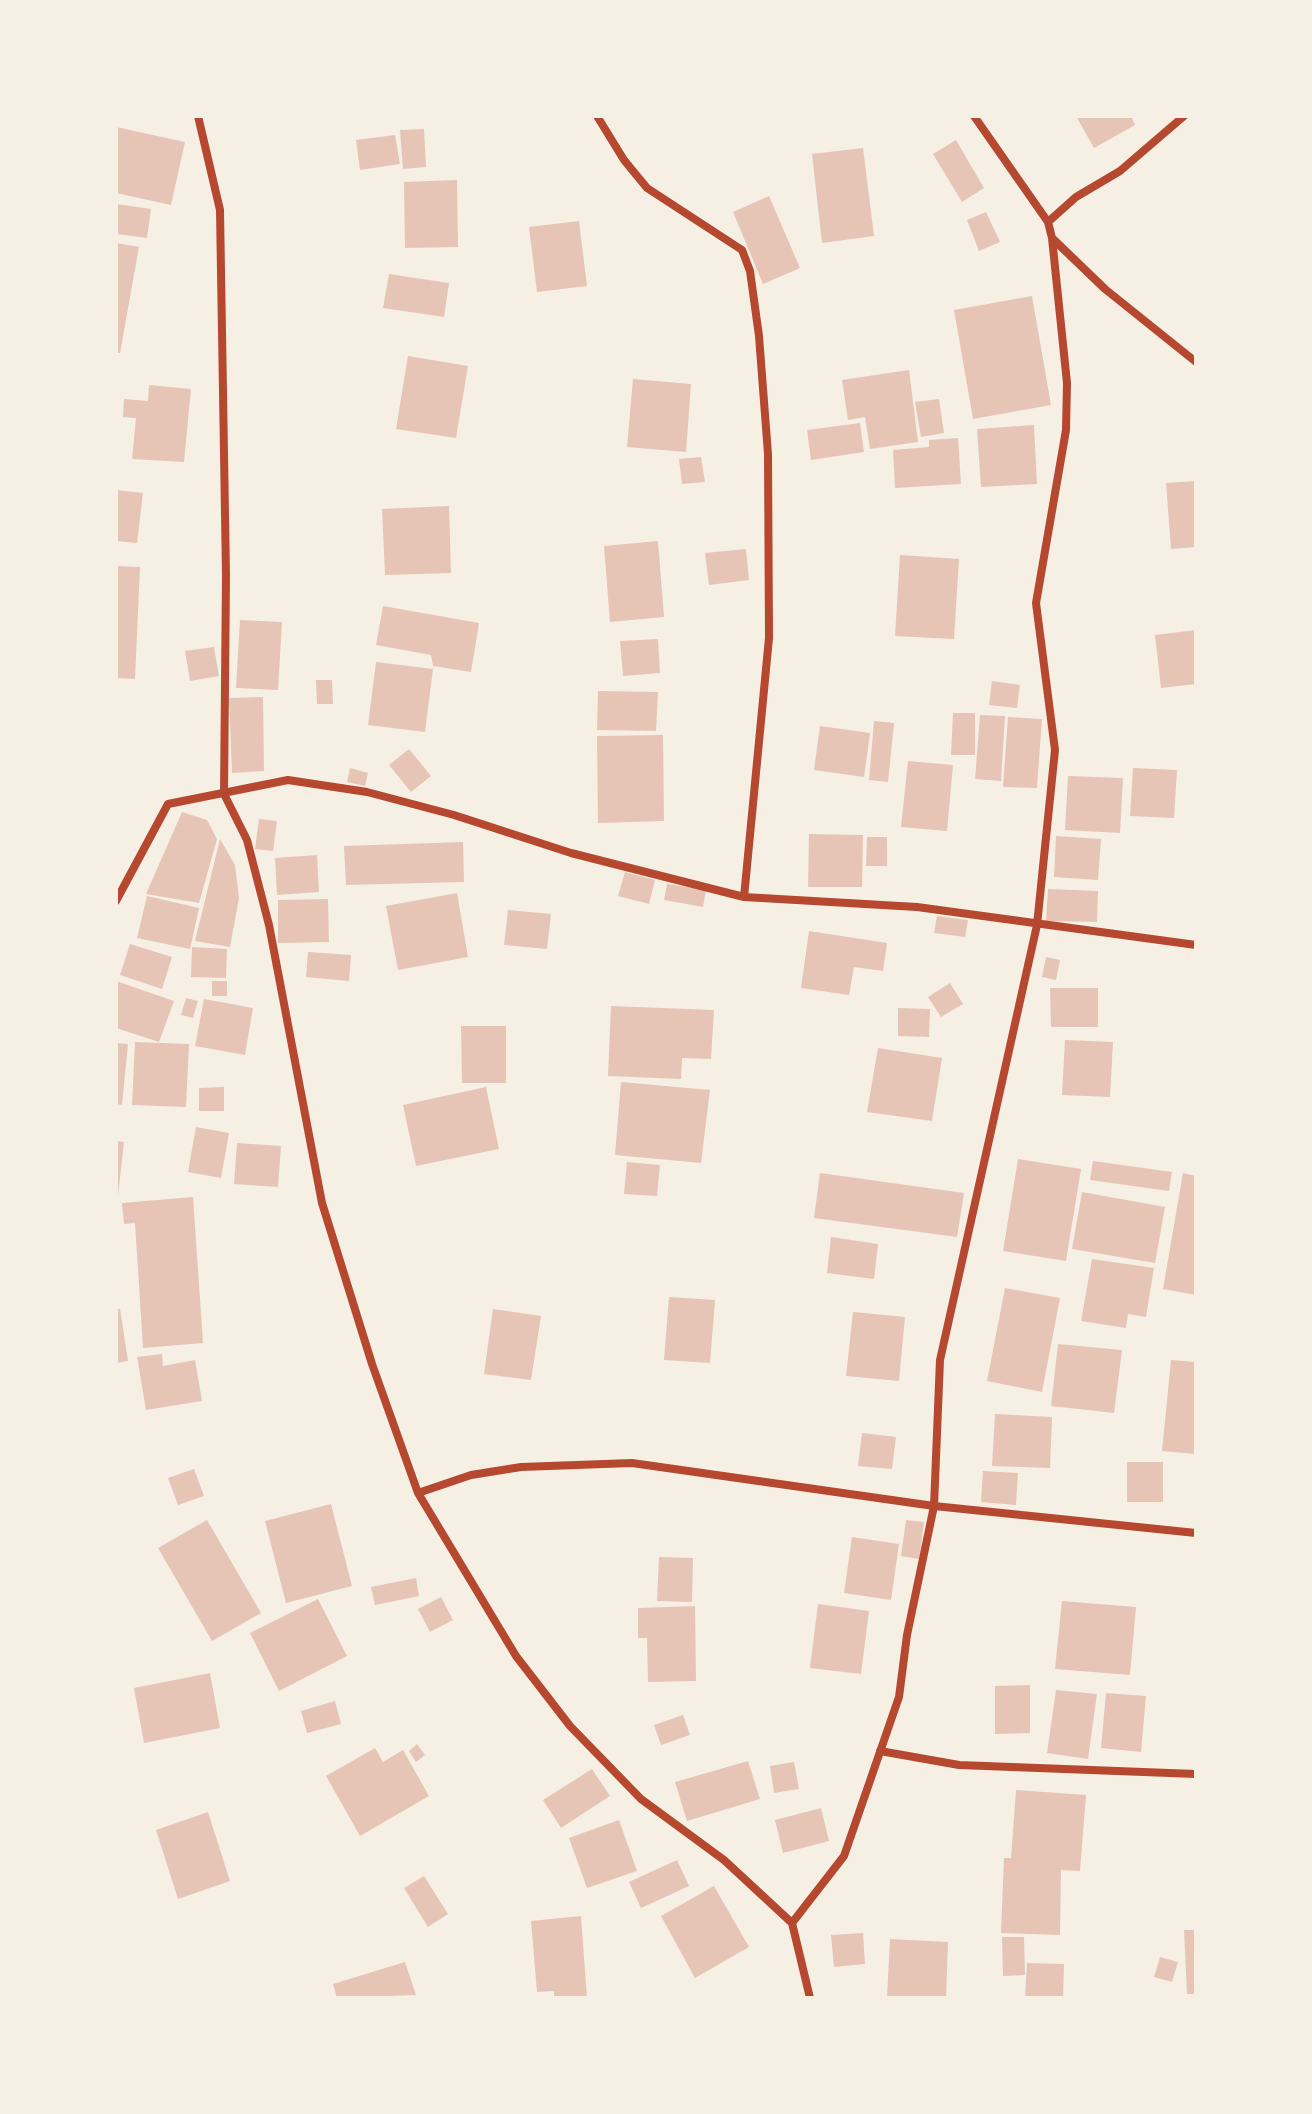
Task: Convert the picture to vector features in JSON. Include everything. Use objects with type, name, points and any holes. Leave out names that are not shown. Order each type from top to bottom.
[{"type":"street","points":[[198,116],[220,210],[226,575],[224,794],[247,840],[269,925],[322,1203],[372,1364],[418,1493],[516,1656],[570,1726],[641,1799],[724,1860],[792,1923],[810,1998]]},
{"type":"street","points":[[597,116],[624,160],[647,188],[742,250],[750,271],[768,454],[769,638],[744,897]]},
{"type":"street","points":[[792,1923],[844,1856],[899,1697],[907,1635],[934,1506],[940,1360],[1037,925],[1055,750],[1036,603],[1066,430],[1067,383],[1052,238],[1048,222],[974,116]]},
{"type":"street","points":[[1048,222],[1076,197],[1120,171],[1184,116]]},
{"type":"street","points":[[1052,238],[1105,289],[1196,362]]},
{"type":"street","points":[[116,901],[168,804],[288,780],[367,792],[454,815],[571,853],[744,897],[917,907],[1196,945]]},
{"type":"street","points":[[418,1493],[471,1475],[521,1467],[632,1463],[934,1506],[1196,1533]]},
{"type":"street","points":[[880,1751],[959,1765],[1196,1774]]},
{"type":"building","points":[[1076,116],[1131,116],[1135,125],[1094,148]]},
{"type":"building","points":[[116,127],[185,142],[171,205],[116,193]]},
{"type":"building","points":[[424,129],[426,167],[403,169],[400,130]]},
{"type":"building","points":[[395,135],[400,164],[360,170],[356,140]]},
{"type":"building","points":[[956,140],[984,188],[962,202],[933,154]]},
{"type":"building","points":[[863,148],[874,236],[822,243],[812,154]]},
{"type":"building","points":[[457,180],[458,247],[405,248],[404,182]]},
{"type":"building","points":[[769,196],[800,268],[763,284],[733,212]]},
{"type":"building","points":[[116,204],[151,209],[147,238],[116,234]]},
{"type":"building","points":[[986,212],[1000,242],[979,251],[967,220]]},
{"type":"building","points":[[579,221],[587,286],[537,292],[529,227]]},
{"type":"building","points":[[116,243],[139,247],[120,353],[116,353]]},
{"type":"building","points":[[389,274],[449,283],[444,317],[383,308]]},
{"type":"building","points":[[1032,296],[1051,405],[973,419],[954,310]]},
{"type":"building","points":[[408,356],[468,366],[456,438],[396,429]]},
{"type":"building","points":[[909,370],[918,442],[870,449],[865,417],[848,420],[842,380]]},
{"type":"building","points":[[633,379],[691,384],[686,452],[627,447]]},
{"type":"building","points":[[149,385],[191,389],[184,462],[132,459],[136,418],[123,417],[124,399],[148,401]]},
{"type":"building","points":[[939,399],[944,433],[921,437],[915,402]]},
{"type":"building","points":[[860,423],[864,452],[811,460],[807,430]]},
{"type":"building","points":[[1034,425],[1037,484],[981,487],[977,429]]},
{"type":"building","points":[[958,438],[961,484],[895,488],[893,450],[929,447],[929,440]]},
{"type":"building","points":[[701,457],[705,482],[682,484],[679,459]]},
{"type":"building","points":[[1196,481],[1196,547],[1171,549],[1166,483]]},
{"type":"building","points":[[116,490],[143,493],[137,543],[116,541]]},
{"type":"building","points":[[449,506],[451,573],[385,575],[382,509]]},
{"type":"building","points":[[658,541],[664,617],[610,622],[604,546]]},
{"type":"building","points":[[746,549],[749,580],[709,585],[705,553]]},
{"type":"building","points":[[900,555],[959,559],[954,639],[895,636]]},
{"type":"building","points":[[116,566],[140,567],[135,679],[116,678]]},
{"type":"building","points":[[383,606],[479,623],[471,672],[433,666],[431,655],[376,645]]},
{"type":"building","points":[[240,620],[282,622],[278,690],[236,688]]},
{"type":"building","points":[[1196,630],[1196,684],[1161,688],[1155,635]]},
{"type":"building","points":[[658,639],[660,673],[623,676],[620,641]]},
{"type":"building","points":[[214,647],[219,676],[190,681],[185,651]]},
{"type":"building","points":[[376,662],[433,669],[425,732],[368,725]]},
{"type":"building","points":[[316,680],[332,680],[333,704],[317,704]]},
{"type":"building","points":[[992,681],[1020,685],[1017,708],[989,705]]},
{"type":"building","points":[[598,691],[658,692],[656,731],[597,730]]},
{"type":"building","points":[[263,697],[264,771],[232,773],[229,698]]},
{"type":"building","points":[[953,713],[975,713],[975,755],[951,755]]},
{"type":"building","points":[[980,715],[1005,716],[1001,781],[975,779]]},
{"type":"building","points":[[1008,717],[1042,719],[1037,788],[1003,787]]},
{"type":"building","points":[[874,721],[894,723],[888,782],[869,780]]},
{"type":"building","points":[[820,726],[870,733],[864,777],[814,770]]},
{"type":"building","points":[[663,735],[664,821],[598,823],[597,736]]},
{"type":"building","points":[[409,749],[431,776],[411,792],[389,765]]},
{"type":"building","points":[[908,761],[953,765],[947,831],[901,827]]},
{"type":"building","points":[[350,768],[368,773],[365,786],[347,782]]},
{"type":"building","points":[[1133,768],[1177,770],[1174,818],[1130,816]]},
{"type":"building","points":[[1068,776],[1123,778],[1120,833],[1065,830]]},
{"type":"building","points":[[182,812],[207,820],[217,839],[199,903],[146,894]]},
{"type":"building","points":[[259,819],[277,821],[273,851],[255,849]]},
{"type":"building","points":[[809,834],[863,835],[862,887],[808,887]]},
{"type":"building","points":[[1056,836],[1101,839],[1098,880],[1054,877]]},
{"type":"building","points":[[867,837],[887,837],[887,866],[866,866]]},
{"type":"building","points":[[220,839],[235,865],[239,898],[230,947],[195,941]]},
{"type":"building","points":[[463,842],[464,882],[346,885],[344,846]]},
{"type":"building","points":[[317,855],[319,892],[277,895],[275,858]]},
{"type":"building","points":[[625,872],[655,880],[649,904],[618,896]]},
{"type":"building","points":[[667,884],[706,890],[703,907],[664,900]]},
{"type":"building","points":[[1048,889],[1098,891],[1097,922],[1046,921]]},
{"type":"building","points":[[457,893],[468,957],[398,970],[386,906]]},
{"type":"building","points":[[147,896],[199,908],[190,949],[137,938]]},
{"type":"building","points":[[328,899],[329,942],[278,943],[278,900]]},
{"type":"building","points":[[508,910],[551,914],[547,949],[504,945]]},
{"type":"building","points":[[937,916],[968,920],[965,937],[934,933]]},
{"type":"building","points":[[809,931],[887,943],[883,971],[854,967],[849,995],[801,988]]},
{"type":"building","points":[[130,944],[172,957],[162,989],[120,975]]},
{"type":"building","points":[[192,947],[227,949],[226,978],[191,977]]},
{"type":"building","points":[[308,952],[351,955],[349,981],[306,977]]},
{"type":"building","points":[[1046,957],[1060,960],[1056,980],[1042,977]]},
{"type":"building","points":[[116,981],[174,1001],[159,1042],[116,1028]]},
{"type":"building","points":[[212,981],[227,981],[227,996],[212,996]]},
{"type":"building","points":[[950,983],[963,1004],[941,1017],[928,997]]},
{"type":"building","points":[[1050,988],[1098,988],[1098,1027],[1051,1027]]},
{"type":"building","points":[[186,998],[198,1001],[193,1018],[181,1015]]},
{"type":"building","points":[[204,999],[253,1008],[245,1055],[195,1046]]},
{"type":"building","points":[[611,1006],[714,1010],[711,1059],[682,1058],[681,1079],[608,1076]]},
{"type":"building","points":[[898,1008],[930,1009],[929,1037],[898,1036]]},
{"type":"building","points":[[461,1026],[506,1026],[506,1083],[462,1083]]},
{"type":"building","points":[[1065,1040],[1113,1042],[1110,1097],[1062,1095]]},
{"type":"building","points":[[135,1042],[189,1044],[186,1107],[132,1105]]},
{"type":"building","points":[[116,1043],[128,1044],[122,1105],[116,1104]]},
{"type":"building","points":[[878,1048],[942,1058],[932,1121],[867,1112]]},
{"type":"building","points":[[621,1082],[710,1090],[701,1163],[615,1155]]},
{"type":"building","points":[[224,1087],[224,1111],[199,1111],[199,1088]]},
{"type":"building","points":[[486,1087],[499,1149],[416,1166],[403,1105]]},
{"type":"building","points":[[196,1127],[229,1133],[221,1178],[188,1172]]},
{"type":"building","points":[[116,1141],[124,1142],[118,1196],[116,1196]]},
{"type":"building","points":[[237,1143],[281,1146],[278,1187],[234,1184]]},
{"type":"building","points":[[1018,1159],[1081,1169],[1066,1261],[1003,1251]]},
{"type":"building","points":[[1093,1161],[1172,1172],[1169,1191],[1090,1180]]},
{"type":"building","points":[[627,1162],[660,1165],[657,1196],[624,1194]]},
{"type":"building","points":[[820,1173],[964,1193],[957,1237],[814,1218]]},
{"type":"building","points":[[1183,1173],[1196,1176],[1196,1295],[1163,1289]]},
{"type":"building","points":[[1082,1192],[1165,1207],[1155,1263],[1072,1249]]},
{"type":"building","points":[[193,1197],[203,1343],[143,1348],[135,1223],[124,1224],[122,1203]]},
{"type":"building","points":[[831,1237],[878,1244],[874,1279],[827,1273]]},
{"type":"building","points":[[1092,1259],[1154,1268],[1146,1317],[1128,1314],[1126,1328],[1081,1321]]},
{"type":"building","points":[[1005,1288],[1060,1298],[1042,1392],[987,1381]]},
{"type":"building","points":[[669,1297],[715,1300],[710,1363],[664,1360]]},
{"type":"building","points":[[116,1309],[120,1309],[128,1361],[116,1363]]},
{"type":"building","points":[[493,1309],[541,1316],[531,1380],[484,1374]]},
{"type":"building","points":[[853,1312],[905,1317],[899,1381],[846,1376]]},
{"type":"building","points":[[1058,1344],[1122,1350],[1114,1413],[1051,1406]]},
{"type":"building","points":[[162,1354],[163,1366],[195,1360],[202,1401],[146,1410],[137,1357]]},
{"type":"building","points":[[1171,1360],[1196,1362],[1196,1454],[1162,1451]]},
{"type":"building","points":[[995,1414],[1052,1417],[1050,1468],[992,1466]]},
{"type":"building","points":[[862,1433],[896,1437],[892,1469],[858,1466]]},
{"type":"building","points":[[1127,1462],[1163,1462],[1163,1502],[1127,1502]]},
{"type":"building","points":[[194,1469],[204,1496],[178,1505],[168,1478]]},
{"type":"building","points":[[983,1471],[1018,1473],[1016,1505],[981,1502]]},
{"type":"building","points":[[331,1504],[352,1586],[286,1603],[265,1521]]},
{"type":"building","points":[[207,1520],[261,1613],[212,1641],[158,1548]]},
{"type":"building","points":[[906,1520],[924,1522],[919,1559],[901,1556]]},
{"type":"building","points":[[852,1537],[899,1544],[891,1600],[844,1593]]},
{"type":"building","points":[[659,1557],[693,1558],[692,1602],[657,1601]]},
{"type":"building","points":[[416,1578],[419,1596],[375,1605],[371,1587]]},
{"type":"building","points":[[441,1597],[453,1620],[430,1632],[418,1609]]},
{"type":"building","points":[[318,1599],[347,1656],[279,1691],[250,1633]]},
{"type":"building","points":[[1062,1601],[1136,1607],[1130,1675],[1055,1669]]},
{"type":"building","points":[[818,1604],[869,1611],[861,1674],[810,1668]]},
{"type":"building","points":[[695,1606],[696,1681],[648,1682],[647,1638],[638,1638],[638,1608]]},
{"type":"building","points":[[210,1673],[220,1728],[144,1743],[134,1688]]},
{"type":"building","points":[[1030,1685],[1030,1733],[995,1734],[995,1686]]},
{"type":"building","points":[[1056,1690],[1097,1694],[1088,1759],[1047,1753]]},
{"type":"building","points":[[1106,1693],[1146,1696],[1141,1752],[1101,1748]]},
{"type":"building","points":[[335,1701],[341,1724],[307,1733],[301,1711]]},
{"type":"building","points":[[683,1715],[690,1735],[661,1745],[654,1725]]},
{"type":"building","points":[[417,1744],[425,1755],[416,1762],[409,1751]]},
{"type":"building","points":[[375,1748],[383,1762],[403,1750],[429,1796],[360,1836],[326,1776]]},
{"type":"building","points":[[748,1761],[760,1799],[687,1821],[675,1782]]},
{"type":"building","points":[[794,1762],[799,1789],[774,1793],[770,1766]]},
{"type":"building","points":[[592,1769],[610,1796],[561,1828],[543,1800]]},
{"type":"building","points":[[1016,1790],[1086,1795],[1080,1871],[1061,1870],[1060,1935],[1001,1933],[1004,1858],[1011,1858]]},
{"type":"building","points":[[821,1808],[829,1841],[783,1853],[775,1820]]},
{"type":"building","points":[[208,1812],[230,1881],[178,1899],[156,1830]]},
{"type":"building","points":[[619,1820],[637,1871],[587,1888],[569,1838]]},
{"type":"building","points":[[677,1860],[689,1886],[641,1908],[629,1882]]},
{"type":"building","points":[[424,1876],[448,1914],[428,1927],[404,1888]]},
{"type":"building","points":[[714,1886],[749,1947],[695,1978],[661,1916]]},
{"type":"building","points":[[581,1916],[587,1998],[554,1998],[554,1991],[537,1992],[531,1921]]},
{"type":"building","points":[[1184,1930],[1196,1930],[1196,1994],[1187,1994]]},
{"type":"building","points":[[863,1933],[865,1964],[834,1967],[831,1935]]},
{"type":"building","points":[[1002,1937],[1024,1937],[1025,1975],[1003,1976]]},
{"type":"building","points":[[890,1939],[948,1942],[946,1998],[887,1998]]},
{"type":"building","points":[[1160,1957],[1178,1962],[1172,1982],[1154,1977]]},
{"type":"building","points":[[405,1962],[416,1995],[337,1998],[333,1984]]},
{"type":"building","points":[[1027,1963],[1064,1964],[1063,1998],[1025,1998]]}]
